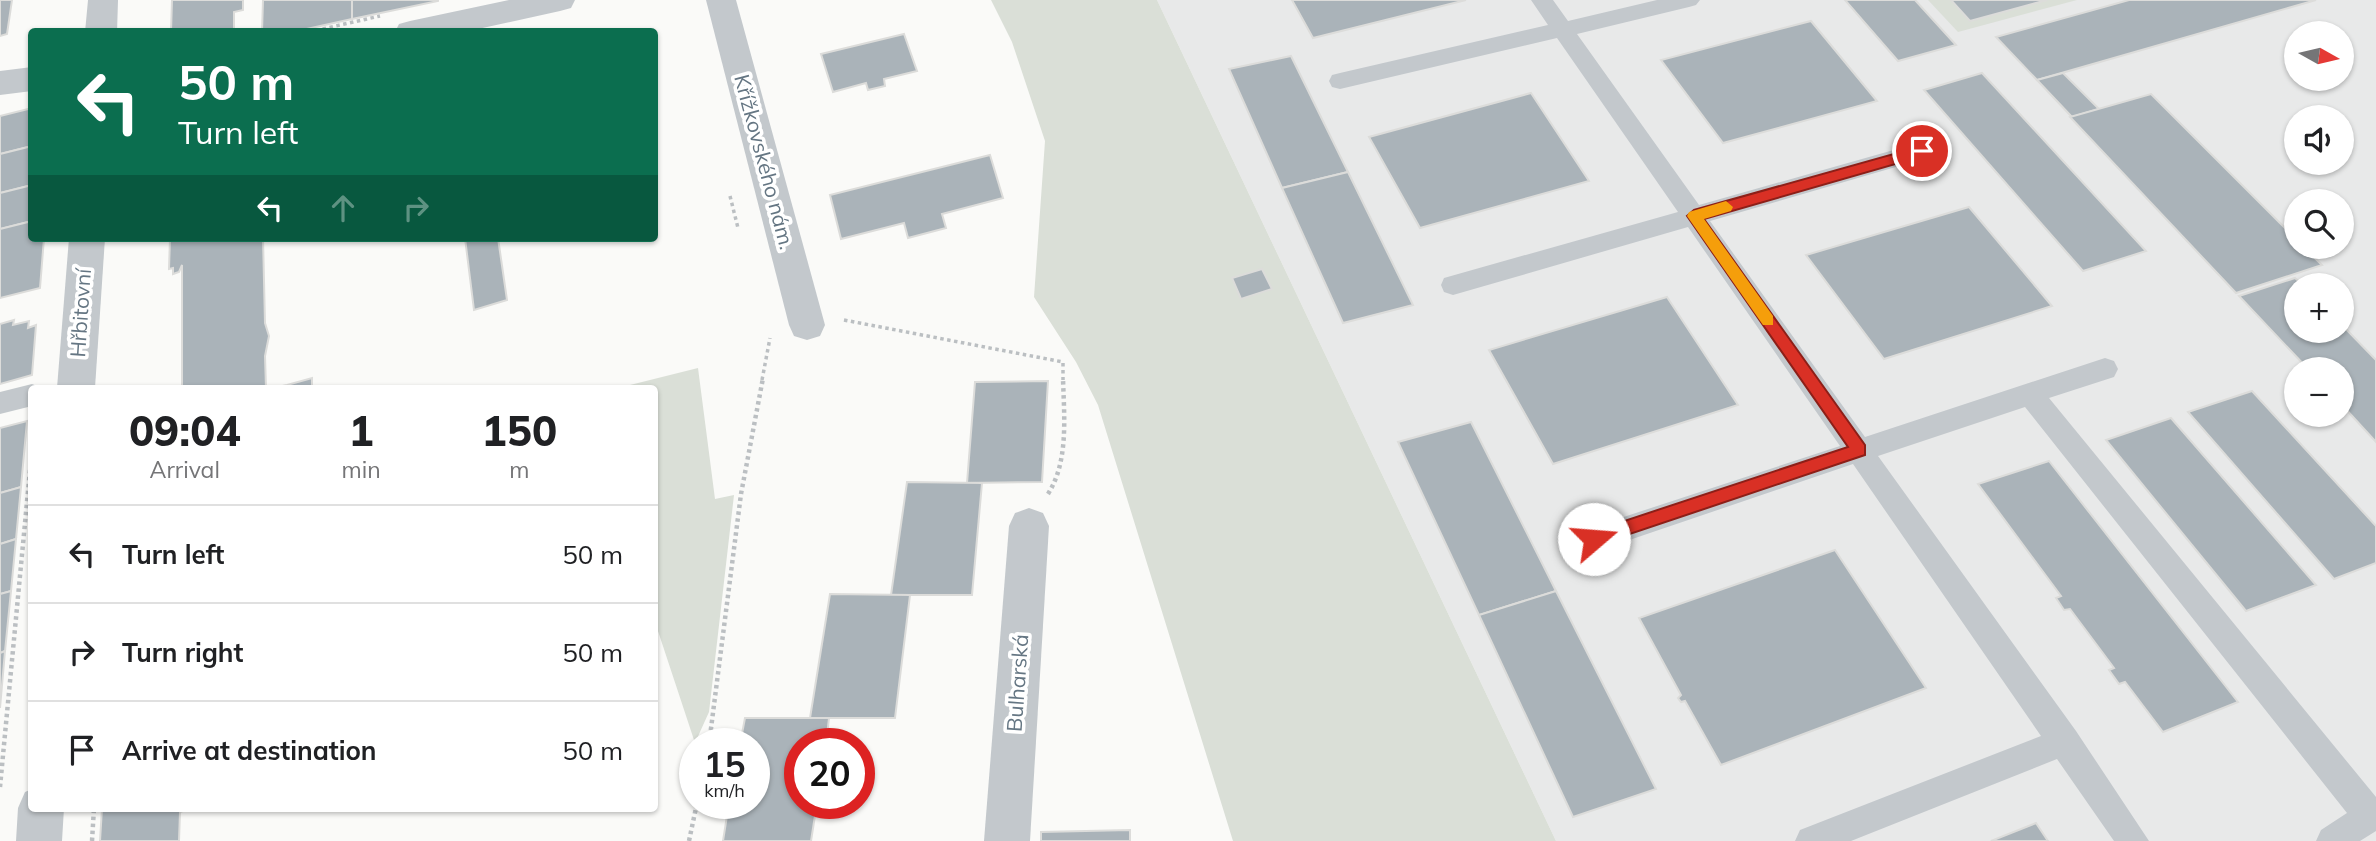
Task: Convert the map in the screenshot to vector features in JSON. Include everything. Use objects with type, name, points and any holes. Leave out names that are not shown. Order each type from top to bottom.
[{"type":"street","points":[[101,28],[103,0]]},
{"type":"street","points":[[429,28],[560,0]]},
{"type":"street","name":"Křížkovského nám.","points":[[721,0],[807,325]]},
{"type":"street","points":[[0,83],[28,80]]},
{"type":"street","name":"Hřbitovní","points":[[69,385],[87,242]]},
{"type":"street","name":"Bulharská","points":[[1007,841],[1029,526]]},
{"type":"street","points":[[39,841],[41,812]]},
{"type":"lane","points":[[1542,0],[2133,841]]},
{"type":"lane","points":[[1340,81],[1689,0]]},
{"type":"lane","points":[[1453,285],[1922,151]]},
{"type":"lane","points":[[1594,539],[2105,369]]},
{"type":"lane","points":[[2030,394],[2372,815],[2332,841]]},
{"type":"lane","points":[[0,403],[28,396]]},
{"type":"lane","points":[[1811,841],[2065,741]]},
{"type":"path","points":[[711,728],[741,494],[770,338],[807,325],[819,313],[1063,362],[1064,442],[1055,483],[1029,526]]},
{"type":"path","points":[[0,787],[28,491]]},
{"type":"path","points":[[92,841],[94,812]]},
{"type":"path","points":[[689,841],[694,819]]},
{"type":"shaded area","points":[[991,0],[1157,0],[1556,841],[1233,841],[1098,405],[1076,362],[1034,297],[1045,141],[1012,42]]},
{"type":"shaded area","points":[[1157,0],[2376,0],[2376,841],[1556,841]]},
{"type":"shaded area","points":[[1928,0],[1951,0],[1970,21],[2047,0],[2077,0],[1958,32]]},
{"type":"shaded area","points":[[698,368],[715,499],[734,495],[709,712],[702,728],[690,728],[658,631],[658,385],[630,385]]},
{"type":"building","points":[[0,0],[12,0],[7,34],[0,36]]},
{"type":"building","points":[[172,0],[243,0],[243,10],[234,12],[234,28],[171,28]]},
{"type":"building","points":[[263,0],[352,0],[352,19],[311,28],[262,28]]},
{"type":"building","points":[[352,0],[438,0],[438,1],[352,19]]},
{"type":"building","points":[[1292,0],[1466,0],[1313,38]]},
{"type":"building","points":[[1845,0],[1915,0],[1956,45],[1898,61]]},
{"type":"building","points":[[1951,0],[2047,0],[1970,21]]},
{"type":"building","points":[[2129,0],[2316,0],[2037,80],[1996,37]]},
{"type":"building","points":[[1811,21],[1877,101],[1723,143],[1661,60]]},
{"type":"building","points":[[904,34],[917,71],[884,79],[885,86],[868,90],[866,83],[833,92],[821,54]]},
{"type":"building","points":[[1291,56],[1348,172],[1282,188],[1229,69]]},
{"type":"building","points":[[1982,73],[2146,251],[2083,271],[1924,90]]},
{"type":"building","points":[[2063,73],[2099,109],[2072,117],[2037,80]]},
{"type":"building","points":[[1531,93],[1589,181],[1420,228],[1369,137]]},
{"type":"building","points":[[2151,94],[2284,227],[2284,259],[2316,259],[2322,265],[2297,273],[2284,273],[2284,277],[2236,293],[2070,117]]},
{"type":"building","points":[[28,109],[28,147],[0,154],[0,116]]},
{"type":"building","points":[[28,147],[28,186],[0,193],[0,154]]},
{"type":"building","points":[[990,155],[1003,198],[942,214],[946,228],[908,238],[904,223],[841,239],[830,195]]},
{"type":"building","points":[[1348,172],[1413,305],[1343,323],[1282,188]]},
{"type":"building","points":[[28,186],[28,222],[0,229],[0,193]]},
{"type":"building","points":[[1969,207],[2052,306],[1884,359],[1806,255]]},
{"type":"building","points":[[28,222],[28,242],[44,242],[40,288],[0,298],[0,229]]},
{"type":"building","points":[[170,242],[263,242],[265,323],[269,336],[265,356],[266,385],[182,385],[182,265],[179,272],[173,274],[173,268],[169,269]]},
{"type":"building","points":[[466,242],[499,242],[507,300],[474,310]]},
{"type":"building","points":[[1262,269],[1272,289],[1241,299],[1232,278]]},
{"type":"building","points":[[2284,282],[2284,343],[2354,343],[2354,337],[2376,360],[2376,442],[2354,418],[2354,357],[2297,357],[2239,296]]},
{"type":"building","points":[[1667,297],[1738,405],[1553,464],[1489,350]]},
{"type":"building","points":[[14,320],[13,325],[29,321],[28,328],[36,325],[32,375],[0,384],[0,324]]},
{"type":"building","points":[[312,378],[312,385],[287,385]]},
{"type":"building","points":[[1048,381],[1042,482],[967,483],[975,382]]},
{"type":"building","points":[[2252,391],[2376,526],[2376,563],[2334,579],[2188,412]]},
{"type":"building","points":[[2171,418],[2316,585],[2246,611],[2106,440]]},
{"type":"building","points":[[27,421],[21,487],[0,493],[0,428]]},
{"type":"building","points":[[1471,422],[1556,591],[1479,615],[1398,442]]},
{"type":"building","points":[[2049,461],[2238,702],[2163,732],[2125,682],[2119,684],[2109,670],[2114,668],[2070,609],[2064,610],[2056,598],[2061,596],[1978,484]]},
{"type":"building","points":[[907,482],[982,483],[972,595],[891,595]]},
{"type":"building","points":[[21,487],[16,539],[0,544],[0,493]]},
{"type":"building","points":[[16,539],[11,591],[0,594],[0,544]]},
{"type":"building","points":[[1835,550],[1926,688],[1721,765],[1685,701],[1681,702],[1678,698],[1681,695],[1639,618]]},
{"type":"building","points":[[11,591],[5,651],[0,653],[0,594]]},
{"type":"building","points":[[1556,591],[1656,789],[1573,817],[1479,615]]},
{"type":"building","points":[[830,594],[910,595],[895,718],[810,718]]},
{"type":"building","points":[[5,651],[0,708],[0,653]]},
{"type":"building","points":[[745,718],[829,718],[828,728],[784,728],[784,819],[814,819],[811,841],[723,841],[726,819],[770,819],[770,728],[743,728]]},
{"type":"building","points":[[102,812],[180,812],[179,841],[100,841]]},
{"type":"building","points":[[2036,823],[2048,841],[1991,841]]},
{"type":"building","points":[[1130,830],[1130,841],[1041,841],[1041,832]]},
{"type":"slow traffic","points":[[1726,207],[1694,216],[1768,320]]},
{"type":"route","points":[[1594,539],[1860,450],[1694,216],[1922,151]]}]
